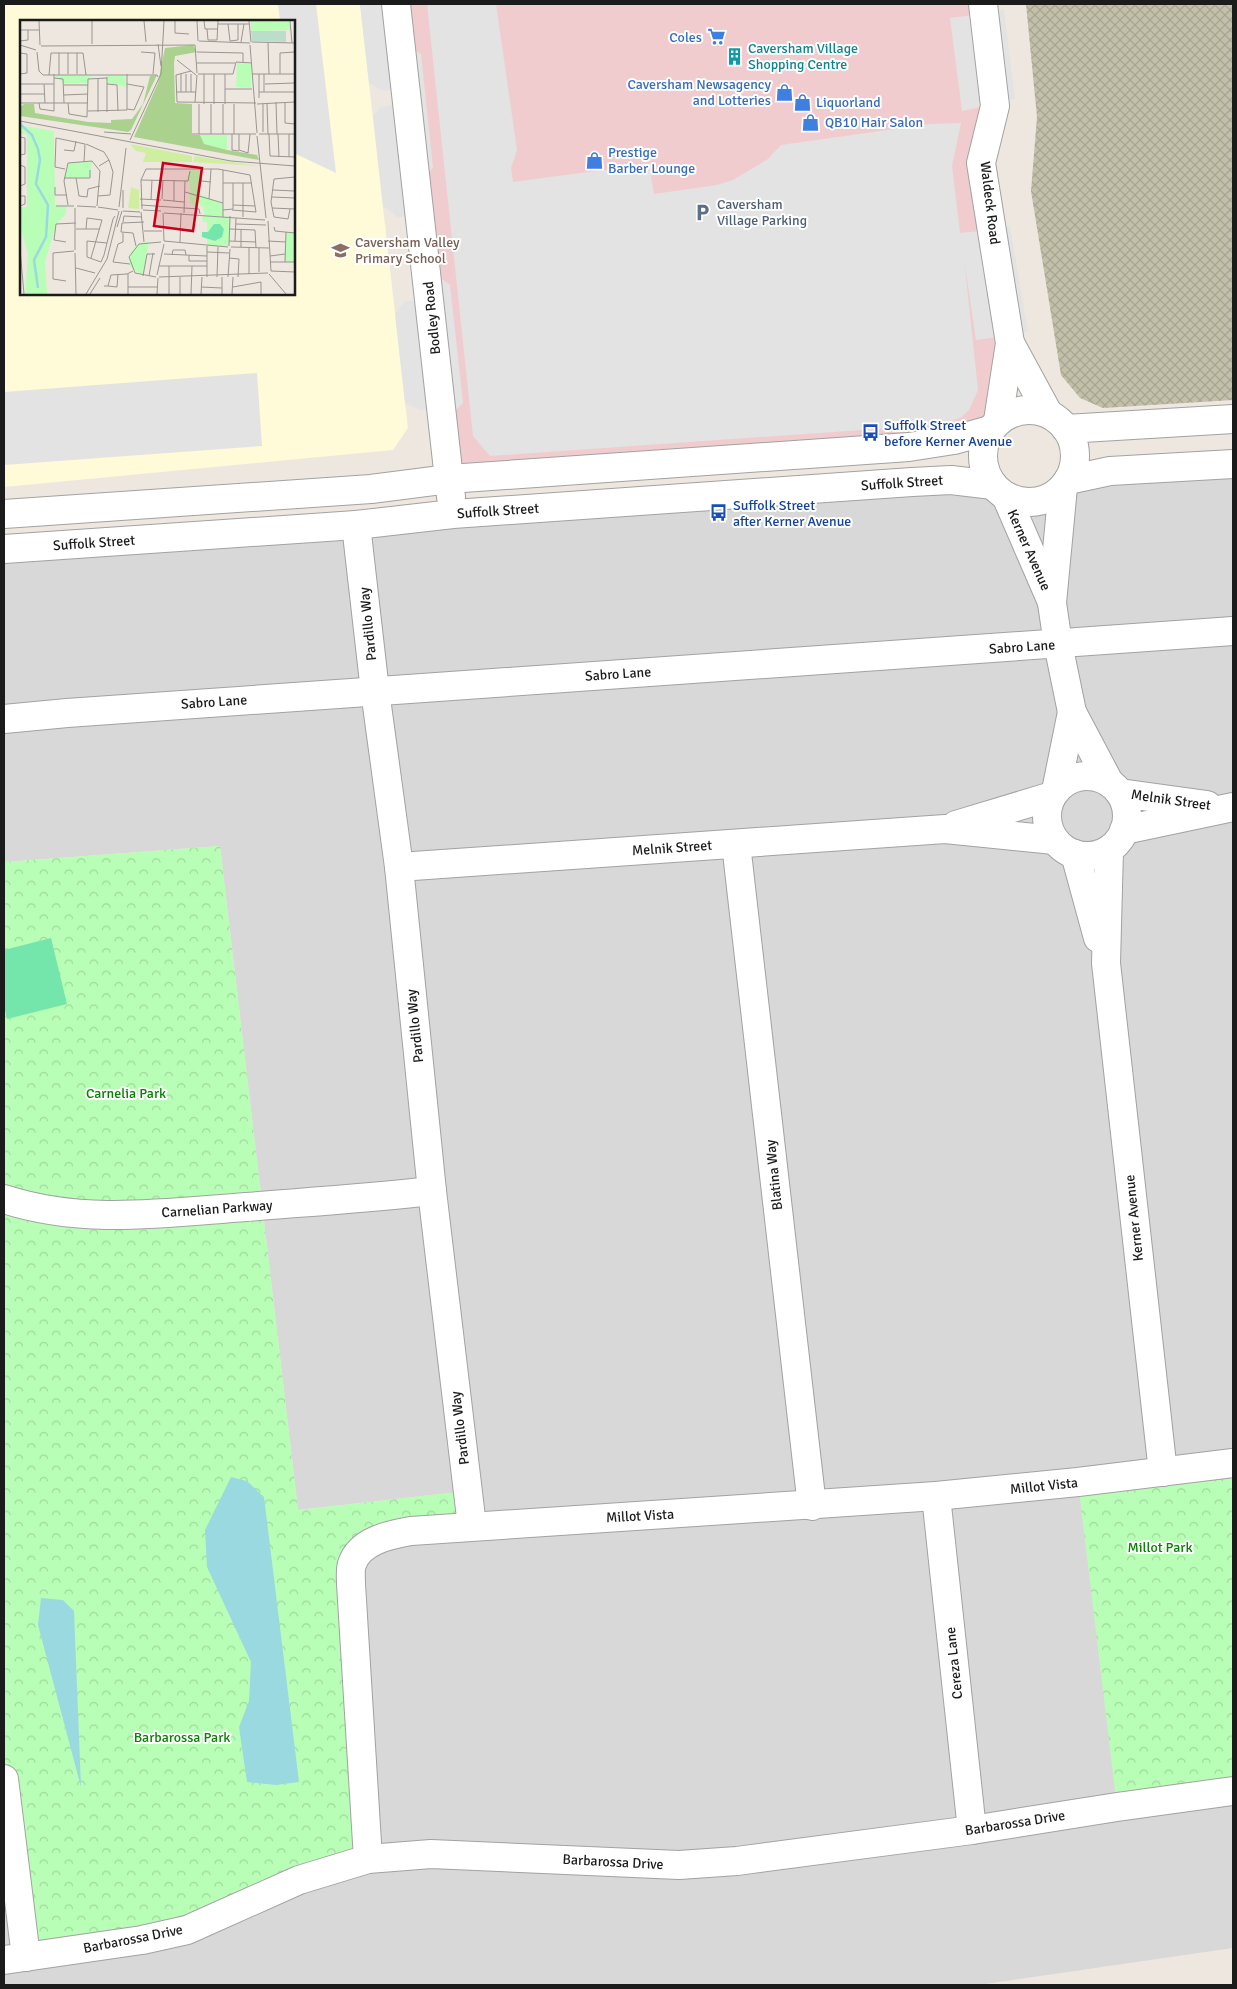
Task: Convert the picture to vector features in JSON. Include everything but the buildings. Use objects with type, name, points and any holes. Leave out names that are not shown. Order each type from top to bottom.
[{"type":"street","name":"Bodley Road","points":[[396,4],[452,514]]},
{"type":"street","name":"Waldeck Road","points":[[983,4],[995,106],[982,163],[1010,343],[994,425]]},
{"type":"street","name":"Waldeck Road","points":[[1010,343],[1057,421]]},
{"type":"street","points":[[4,514],[371,489],[449,479],[909,447],[954,440],[994,425],[1006,415],[1027,409],[1057,421],[1233,420]]},
{"type":"street","points":[[994,425],[983,448],[982,458],[987,477],[999,490],[1025,502],[1036,501],[1055,494],[1065,484],[1074,463],[1075,454],[1071,436],[1057,421]]},
{"type":"street","points":[[1065,484],[1110,471],[1233,464]]},
{"type":"street","name":"Suffolk Street","points":[[4,549],[356,525],[452,514],[941,481],[999,490]]},
{"type":"street","name":"Kerner Avenue","points":[[1065,484],[1052,603],[1058,644],[1072,712],[1114,788]]},
{"type":"street","name":"Kerner Avenue","points":[[999,490],[1052,603]]},
{"type":"street","name":"Pardillo Way","points":[[356,525],[375,691],[400,867],[432,1191],[472,1526]]},
{"type":"street","name":"Sabro Lane","points":[[4,719],[1233,631]]},
{"type":"street","name":"Kerner Avenue","points":[[1054,793],[1072,712]]},
{"type":"street","points":[[1081,776],[1096,777],[1114,788],[1124,799],[1127,815],[1116,840],[1092,856],[1064,847],[1047,818],[1054,793],[1067,781],[1081,776]]},
{"type":"street","name":"Melnik Street","points":[[1114,788],[1228,807]]},
{"type":"street","name":"Melnik Street","points":[[945,829],[1054,793]]},
{"type":"street","name":"Melnik Street","points":[[1116,840],[1228,807]]},
{"type":"street","name":"Melnik Street","points":[[400,867],[945,829],[1064,847]]},
{"type":"street","name":"Kerner Avenue","points":[[1116,840],[1106,963],[1163,1472]]},
{"type":"street","name":"Blatina Way","points":[[736,844],[812,1506]]},
{"type":"street","name":"Kerner Avenue","points":[[1064,847],[1106,963]]},
{"type":"street","name":"Carnelian Parkway","points":[[4,1199],[36,1209],[78,1214],[138,1215],[381,1197],[432,1191]]},
{"type":"street","name":"Millot Vista","points":[[368,1859],[351,1565],[359,1552],[372,1542],[391,1535],[412,1531],[812,1506],[936,1496],[1233,1463]]},
{"type":"street","name":"Cereza Lane","points":[[936,1496],[972,1830]]},
{"type":"street","points":[[4,1779],[15,1959]]},
{"type":"street","name":"Barbarossa Drive","points":[[15,1959],[142,1940],[187,1930],[299,1880],[368,1859],[430,1854],[679,1865],[737,1861],[972,1830],[1233,1791]]},
{"type":"shaded area","name":"Caversham Valley Primary School","points":[[4,4],[360,4],[408,428],[393,450],[4,487]]},
{"type":"shaded area","points":[[278,4],[316,4],[336,173],[296,154],[295,20],[280,20]]},
{"type":"shaded area","points":[[360,4],[391,4],[402,88],[384,91],[369,83]]},
{"type":"shaded area","points":[[396,4],[983,4],[981,163],[1010,343],[990,430],[449,479]]},
{"type":"shaded area","name":"Caversham Village Parking","points":[[427,4],[496,4],[517,150],[511,168],[513,182],[649,164],[654,194],[717,185],[733,180],[768,159],[781,145],[930,124],[961,123],[952,166],[960,233],[979,231],[997,337],[976,340],[964,259],[978,390],[969,410],[960,418],[948,423],[934,425],[490,456],[473,436]]},
{"type":"shaded area","points":[[1026,4],[1233,4],[1233,400],[1103,408],[1080,398],[1061,375],[1031,191],[1037,117]]},
{"type":"shaded area","points":[[1004,9],[1015,99],[998,101],[988,12]]},
{"type":"shaded area","points":[[973,15],[981,107],[962,111],[950,18]]},
{"type":"shaded area","points":[[403,43],[421,54],[433,168],[420,181]]},
{"type":"shaded area","points":[[403,103],[417,216],[398,217],[383,206],[373,115],[382,107]]},
{"type":"shaded area","points":[[1010,226],[1028,332],[1013,334],[996,228]]},
{"type":"shaded area","points":[[429,270],[450,285],[463,403],[447,419]]},
{"type":"shaded area","points":[[425,300],[436,409],[420,410],[405,403],[395,314],[405,301]]},
{"type":"shaded area","points":[[257,373],[262,446],[4,465],[4,392]]},
{"type":"shaded area","points":[[1233,464],[1233,1948],[978,1985],[4,1985],[4,1779],[467,1491],[298,1510],[220,846],[4,862],[4,549],[912,482],[1025,502],[1036,501],[1055,494]]},
{"type":"green space","name":"Barbarossa Park","points":[[220,846],[298,1510],[467,1491],[472,1526],[359,1551],[368,1859],[240,1907],[26,1957],[4,1779],[4,862]]},
{"type":"green space","points":[[51,938],[67,1004],[7,1019],[4,1006],[4,950]]},
{"type":"green space","name":"Millot Park","points":[[1233,1463],[1233,1791],[1117,1807],[1078,1482]]},
{"type":"water","points":[[231,1477],[247,1481],[264,1497],[299,1782],[276,1785],[247,1782],[239,1727],[249,1701],[251,1662],[207,1567],[205,1530]]},
{"type":"water","points":[[41,1598],[63,1600],[74,1611],[81,1787],[38,1625]]},
{"type":"place","name":"Coles","points":[[716,37]]},
{"type":"place","name":"Caversham Village Shopping Centre","points":[[734,56]]},
{"type":"place","name":"Caversham Newsagency and Lotteries","points":[[785,92]]},
{"type":"place","name":"Liquorland","points":[[802,102]]},
{"type":"place","name":"QB10 Hair Salon","points":[[811,122]]},
{"type":"place","name":"Prestige Barber Lounge","points":[[594,160]]},
{"type":"place","name":"Caversham Village Parking","points":[[703,212]]},
{"type":"place","name":"Caversham Valley Primary School","points":[[341,250]]},
{"type":"place","name":"Suffolk Street before Kerner Avenue","points":[[870,433]]},
{"type":"place","name":"Suffolk Street after Kerner Avenue","points":[[719,513]]},
{"type":"park label","name":"Carnelia Park","points":[[126,1093]]}]
